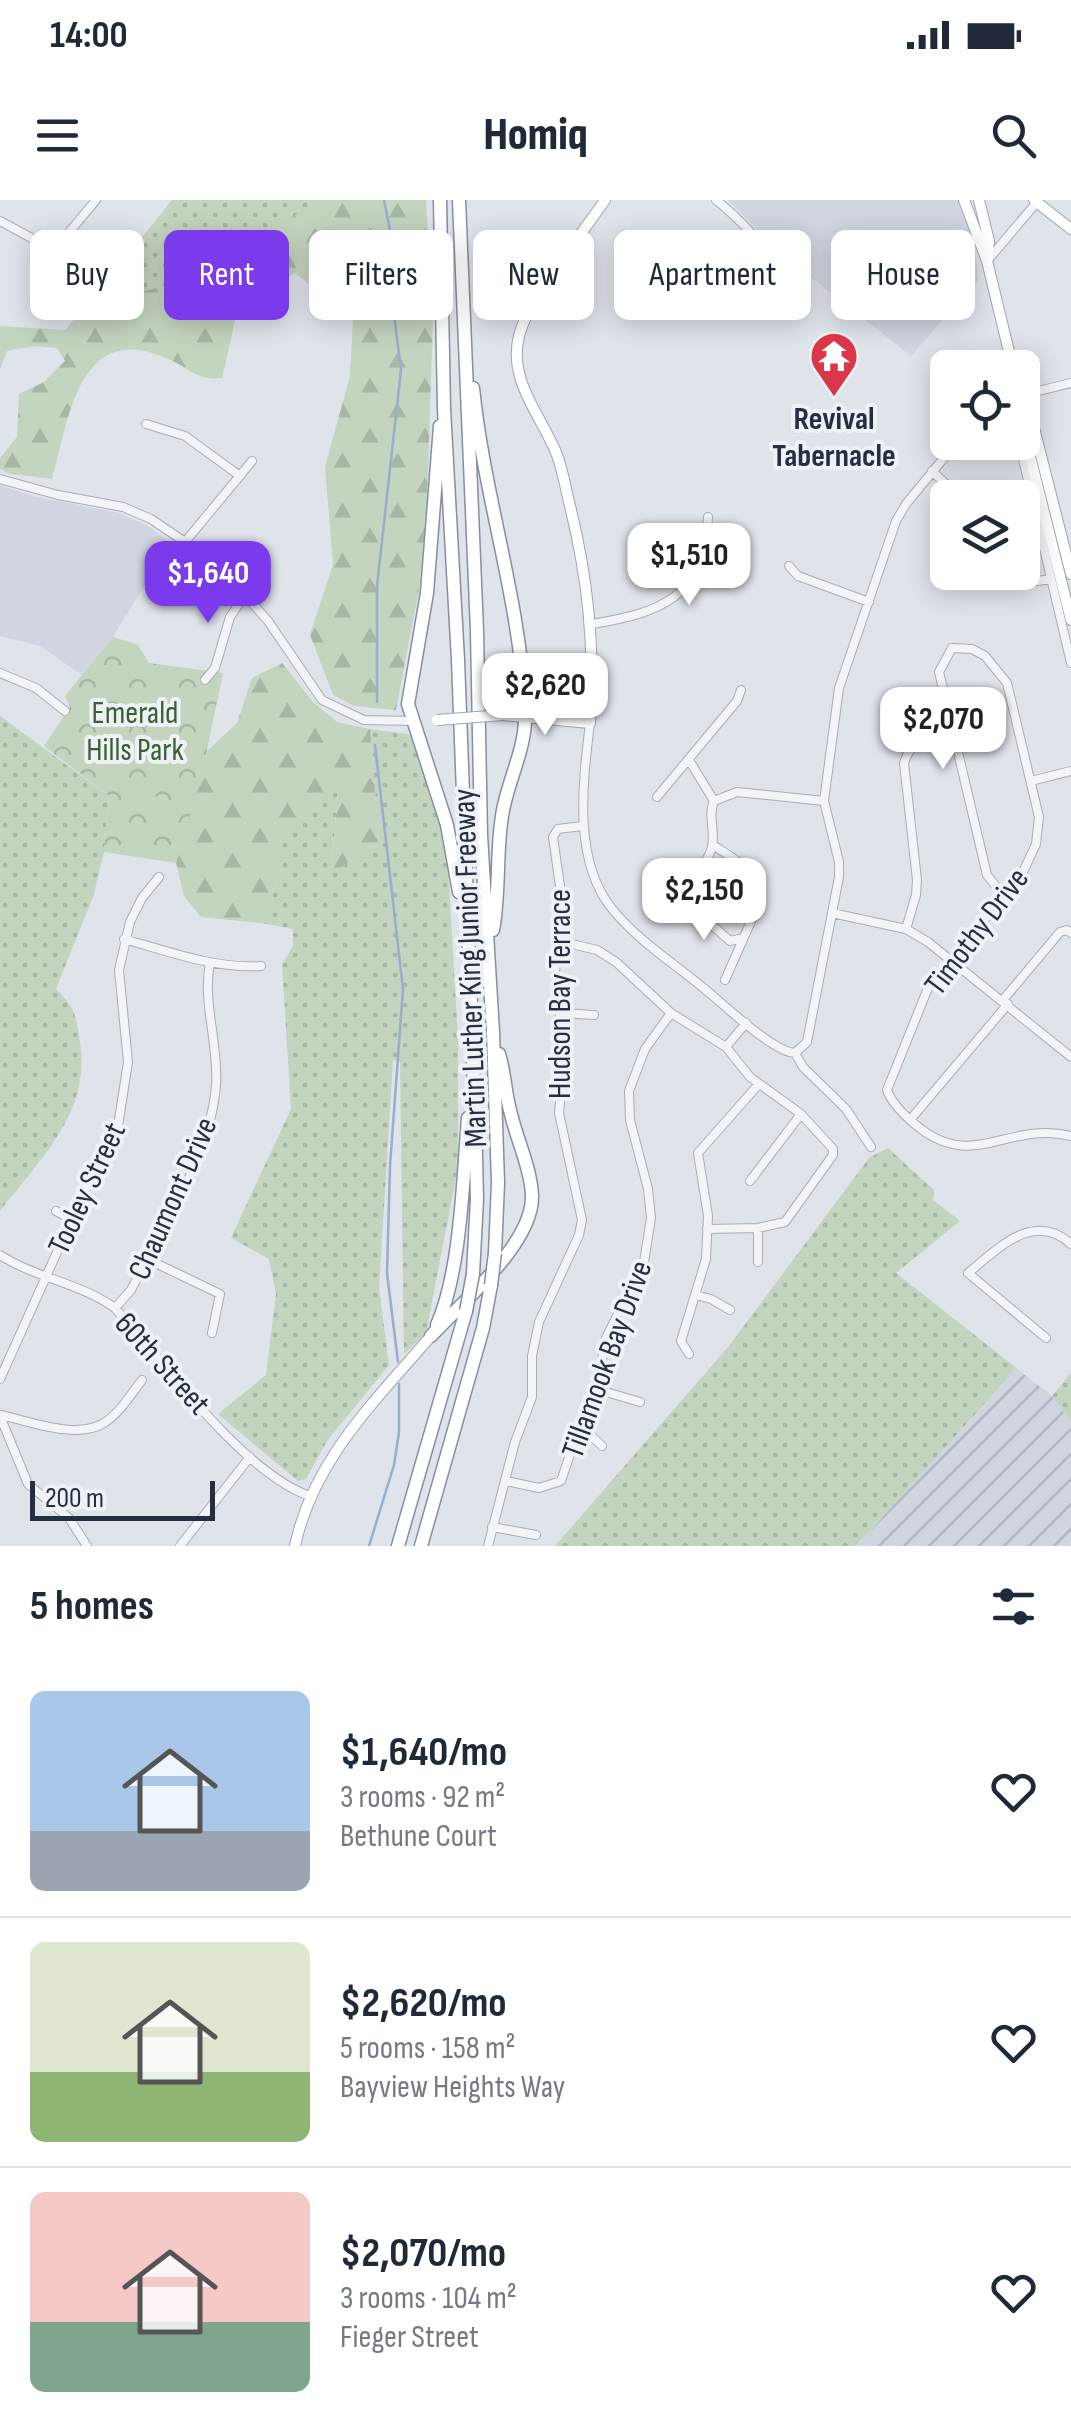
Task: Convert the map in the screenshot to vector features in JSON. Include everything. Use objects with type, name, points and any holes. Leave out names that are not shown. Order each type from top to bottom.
[{"type":"highway","name":"Martin Luther King Junior Freeway","points":[[398,1546],[466,1311],[473,1274],[477,1199],[458,660],[444,409],[440,200]]},
{"type":"highway","name":"Martin Luther King Junior Freeway","points":[[420,1546],[483,1328],[496,1252],[498,1183],[490,950],[481,835],[459,200]]},
{"type":"highway","points":[[461,256],[478,434],[500,544],[526,715],[501,822],[490,950]]},
{"type":"highway","points":[[444,409],[438,434],[427,593],[408,704],[452,844],[468,950]]},
{"type":"highway","points":[[432,1336],[514,1245],[528,1220],[532,1198],[493,1032]]},
{"type":"highway","points":[[432,1336],[443,1310],[460,1217],[472,1071]]},
{"type":"main road","points":[[414,721],[526,715],[590,723],[592,624],[569,500],[556,454],[520,381],[518,346],[524,322],[544,288],[605,200]]},
{"type":"main road","points":[[964,200],[986,261],[1008,350]]},
{"type":"main road","points":[[979,200],[990,241],[986,261]]},
{"type":"main road","points":[[1036,201],[1071,229]]},
{"type":"main road","points":[[1040,452],[1071,574]]},
{"type":"main road","points":[[1031,460],[1071,620]]},
{"type":"main road","points":[[296,1546],[310,1496],[343,1440],[432,1336]]},
{"type":"street","points":[[0,221],[56,248],[96,200]]},
{"type":"street","points":[[716,200],[749,230]]},
{"type":"street","points":[[986,261],[1036,201]]},
{"type":"street","points":[[1040,392],[1071,383]]},
{"type":"street","points":[[146,424],[185,436],[240,476]]},
{"type":"street","points":[[795,1053],[806,1042],[840,862],[824,801],[842,676],[896,522],[942,460]]},
{"type":"street","points":[[1023,460],[1071,663]]},
{"type":"street","points":[[185,542],[252,462]]},
{"type":"street","points":[[932,472],[941,480]]},
{"type":"street","points":[[0,479],[123,507],[151,519],[185,542],[244,594],[268,620],[322,700],[364,720],[414,721]]},
{"type":"street","points":[[592,624],[638,616],[670,600],[686,586],[700,560],[708,518]]},
{"type":"street","points":[[205,680],[215,668],[230,617],[266,565]]},
{"type":"street","points":[[789,566],[798,576],[869,602]]},
{"type":"street","points":[[1040,580],[1051,578]]},
{"type":"street","points":[[946,637],[952,648],[939,672],[987,875],[1004,896]]},
{"type":"street","name":"Timothy Drive","points":[[910,1120],[890,1099],[888,1081],[928,988],[1027,866],[1036,844],[1038,817],[1006,683],[985,656],[972,649],[952,648]]},
{"type":"street","points":[[0,673],[36,688],[65,711]]},
{"type":"street","points":[[657,797],[737,701],[741,690]]},
{"type":"street","points":[[590,723],[582,826],[595,874],[612,910],[639,937],[746,1023],[786,1052],[795,1053]]},
{"type":"street","points":[[906,929],[917,880],[904,763],[920,738],[951,725]]},
{"type":"street","points":[[689,760],[714,801]]},
{"type":"street","points":[[1031,782],[1071,771]]},
{"type":"street","points":[[743,938],[730,941],[686,902],[686,892],[713,845],[710,807],[714,801],[737,792],[824,801]]},
{"type":"street","name":"Hudson Bay Terrace","points":[[488,1546],[515,1442],[532,1396],[536,1332],[582,1220],[560,1113],[564,1075],[555,972],[562,886],[553,837],[558,829],[582,826]]},
{"type":"street","points":[[713,845],[756,877],[760,902],[725,980]]},
{"type":"street","name":"Tooley Street","points":[[0,1379],[71,1218],[114,1138],[124,1101],[128,1049],[119,970],[124,939],[138,905],[159,877]]},
{"type":"street","points":[[832,913],[906,929],[951,958],[1071,1057]]},
{"type":"street","points":[[1069,932],[1060,932],[910,1120],[928,1135],[962,1148],[1015,1134],[1047,1131],[1071,1136]]},
{"type":"street","points":[[124,939],[240,968],[261,966]]},
{"type":"street","points":[[559,941],[607,956],[671,1014],[726,1047],[758,1085],[801,1114],[833,1149],[834,1155],[784,1222],[758,1228],[707,1229]]},
{"type":"street","name":"Chaumont Drive","points":[[115,1308],[131,1290],[196,1162],[212,1112],[216,1053],[206,990],[210,962]]},
{"type":"street","points":[[560,1014],[594,1015]]},
{"type":"street","name":"Tillamook Bay Drive","points":[[506,1482],[539,1488],[558,1484],[580,1425],[590,1410],[606,1338],[644,1262],[650,1233],[648,1189],[630,1120],[629,1091],[645,1049],[671,1014]]},
{"type":"street","points":[[726,1047],[746,1023]]},
{"type":"street","points":[[795,1053],[803,1068],[846,1109],[871,1147]]},
{"type":"street","points":[[689,1354],[681,1341],[706,1258],[707,1229],[698,1153],[758,1085]]},
{"type":"street","points":[[750,1180],[801,1114]]},
{"type":"street","points":[[56,1210],[71,1218]]},
{"type":"street","points":[[758,1228],[758,1262]]},
{"type":"street","points":[[1046,1338],[968,1273],[1025,1232],[1048,1231],[1071,1244]]},
{"type":"street","name":"60th Street","points":[[0,1255],[45,1278],[99,1296],[115,1308],[250,1457],[295,1491],[310,1496]]},
{"type":"street","points":[[147,1259],[220,1294],[212,1333]]},
{"type":"street","points":[[696,1295],[711,1298],[730,1310]]},
{"type":"street","points":[[0,1415],[76,1430],[96,1426],[116,1414],[142,1380]]},
{"type":"street","points":[[596,1389],[640,1402]]},
{"type":"street","points":[[0,1415],[28,1484],[74,1524],[87,1546]]},
{"type":"street","points":[[580,1425],[602,1446]]},
{"type":"street","points":[[180,1546],[250,1457]]},
{"type":"street","points":[[492,1526],[536,1536]]},
{"type":"shaded area","points":[[728,200],[958,200],[969,230],[831,230],[831,293],[811,277],[811,230],[757,230]]},
{"type":"shaded area","points":[[865,320],[943,320],[911,356]]},
{"type":"shaded area","points":[[0,485],[32,496],[118,513],[148,526],[170,543],[113,637],[82,675],[40,646],[0,636]]},
{"type":"shaded area","points":[[1015,1367],[1052,1396],[1071,1422],[1071,1546],[857,1546]]},
{"type":"green space","points":[[172,200],[313,200],[306,210],[269,230],[164,230],[164,286],[144,291],[144,235]]},
{"type":"green space","points":[[313,200],[426,200],[428,230],[309,230],[309,284],[295,273],[289,277],[289,230],[268,230],[305,210]]},
{"type":"green space","points":[[163,286],[164,320],[235,320],[222,378],[198,375],[166,358],[137,350],[114,352],[96,364],[83,381],[52,479],[10,474],[0,469],[0,458],[17,437],[19,394],[44,382],[65,361],[57,348],[35,346],[7,351],[0,369],[0,326],[65,330],[73,320],[144,320],[144,291]]},
{"type":"green space","points":[[353,320],[433,320],[425,558],[396,710],[354,706],[333,695],[310,635],[333,564],[325,467],[350,376]]},
{"type":"green space","name":"Emerald Hills Park","points":[[113,637],[138,645],[149,663],[223,673],[200,783],[176,863],[104,852],[109,796],[44,746],[70,707],[65,696]]},
{"type":"green space","points":[[282,663],[313,702],[337,722],[370,729],[379,841],[331,874],[338,792],[311,802],[282,839],[275,886],[262,923],[201,917],[184,896],[176,863],[207,751],[237,723],[252,678]]},
{"type":"green space","points":[[0,716],[109,796],[104,852],[93,897],[56,989],[74,1013],[77,1026],[81,1068],[78,1091],[59,1134],[0,1211]]},
{"type":"green space","points":[[370,729],[413,735],[447,849],[458,1040],[458,1167],[426,1333],[404,1354],[400,1062],[393,1060],[379,1288],[389,1365],[327,1441],[306,1479],[298,1481],[218,1414],[266,1375],[276,1294],[269,1259],[231,1238],[291,1109],[282,965],[293,946],[293,929],[262,923],[275,886],[282,839],[311,802],[338,791],[331,873],[379,841]]},
{"type":"green space","points":[[131,791],[159,797],[154,816],[126,809]]},
{"type":"green space","points":[[888,1148],[934,1190],[933,1200],[960,1221],[896,1273],[1015,1367],[1003,1383],[856,1546],[555,1546],[729,1346],[869,1158]]},
{"type":"green space","points":[[1071,1373],[1071,1422],[1052,1396]]},
{"type":"waterway","points":[[377,702],[377,586],[401,370],[392,299],[395,256],[384,200]]},
{"type":"waterway","points":[[375,745],[403,989],[390,1166],[387,1273],[398,1362]]},
{"type":"waterway","points":[[369,1546],[394,1465],[399,1384]]},
{"type":"place","name":"Revival Tabernacle","points":[[834,398]]}]
